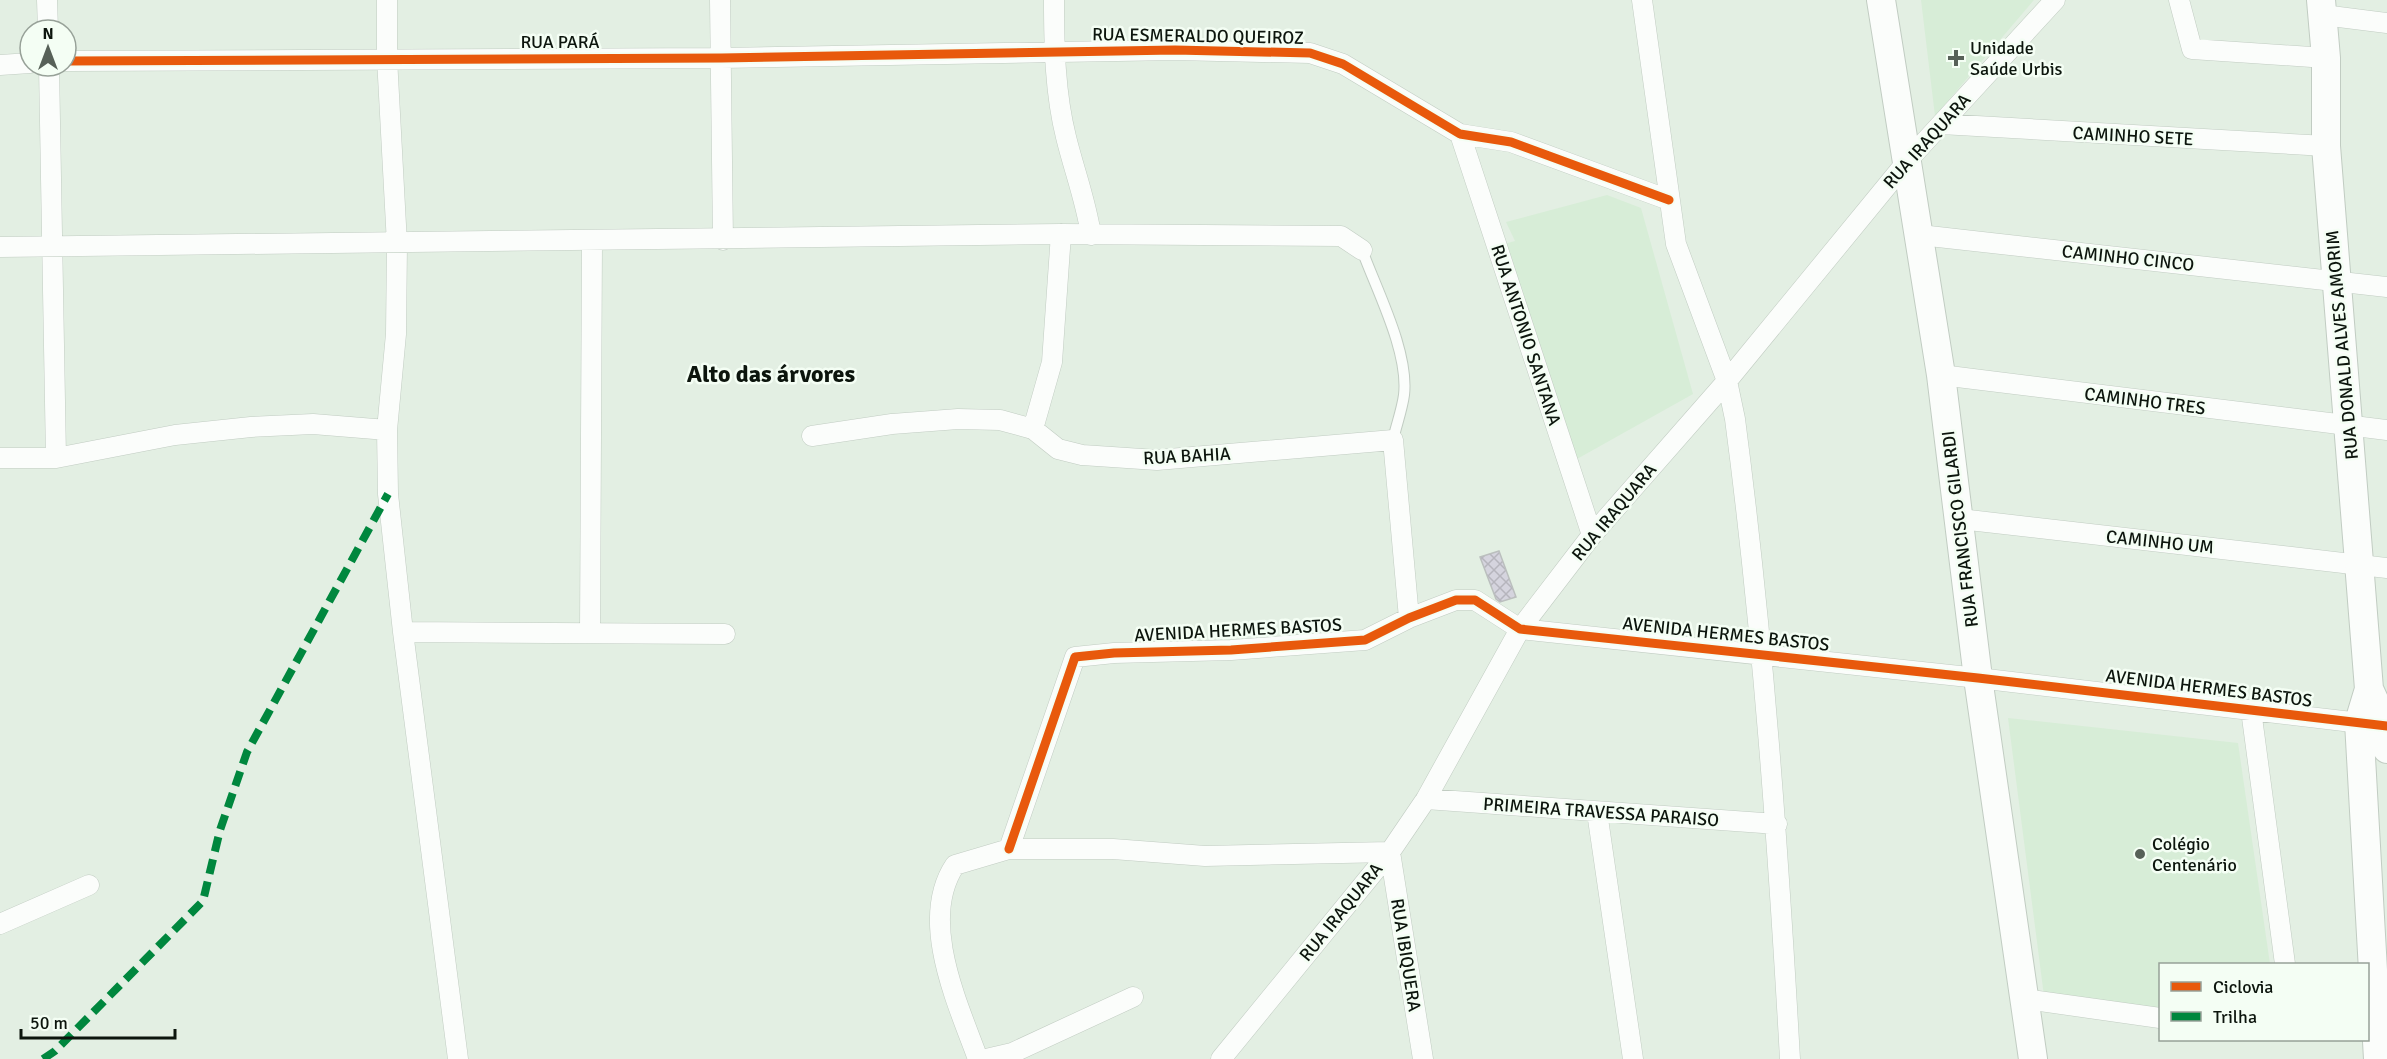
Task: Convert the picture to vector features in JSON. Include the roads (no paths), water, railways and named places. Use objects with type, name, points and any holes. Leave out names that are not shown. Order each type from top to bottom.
[{"type":"street","points":[[47,0],[48,18]]},
{"type":"street","points":[[387,0],[387,58],[397,244],[396,334],[387,430],[388,494],[403,632],[458,1059]]},
{"type":"street","points":[[720,0],[723,240]]},
{"type":"street","points":[[1054,0],[1054,52],[1066,136],[1088,211],[1091,235]]},
{"type":"street","points":[[1642,0],[1676,244],[1727,381],[1745,496],[1777,824],[1790,1059]]},
{"type":"street","name":"RUA FRANCISCO GILARDI","points":[[1881,0],[1941,375],[1978,678],[2034,1059]]},
{"type":"street","name":"RUA IRAQUARA","points":[[1221,1059],[1390,852],[1426,799],[1520,629],[1592,535],[1727,381],[1908,159],[2055,0]]},
{"type":"street","points":[[2179,0],[2192,49],[2217,53],[2326,58]]},
{"type":"street","points":[[2322,8],[2387,23]]},
{"type":"street","name":"RUA DONALD ALVES AMORIM","points":[[2322,8],[2326,58],[2326,146],[2349,426],[2374,566],[2369,689],[2380,731],[2376,847],[2378,1059]]},
{"type":"street","name":"RUA ESMERALDO QUEIROZ","points":[[1054,52],[1176,50],[1310,53],[1343,64],[1460,134],[1511,142],[1669,200]]},
{"type":"street","name":"RUA PARÁ","points":[[78,61],[721,58],[1054,52]]},
{"type":"street","points":[[0,65],[18,64]]},
{"type":"street","points":[[49,78],[56,458]]},
{"type":"street","name":"CAMINHO SETE","points":[[1941,124],[2326,146]]},
{"type":"street","name":"RUA ANTONIO SANTANA","points":[[1460,134],[1592,535]]},
{"type":"street","points":[[1032,429],[1052,362],[1060,234]]},
{"type":"street","points":[[0,247],[397,244],[1060,234],[1334,236],[1349,240],[1362,250]]},
{"type":"street","name":"CAMINHO CINCO","points":[[1920,236],[2387,287]]},
{"type":"street","points":[[590,633],[592,241]]},
{"type":"street","name":"CAMINHO TRES","points":[[1941,375],[2387,430]]},
{"type":"street","name":"RUA BAHIA","points":[[812,436],[863,428],[958,419],[1000,420],[1032,429],[1058,449],[1082,456],[1157,460],[1393,440]]},
{"type":"street","points":[[0,458],[56,458],[175,435],[251,427],[313,424],[387,430]]},
{"type":"street","points":[[1393,440],[1409,618]]},
{"type":"street","name":"CAMINHO UM","points":[[1960,519],[2374,566]]},
{"type":"street","name":"AVENIDA HERMES BASTOS","points":[[1009,849],[1075,657],[1114,653],[1231,650],[1365,640],[1409,618],[1456,600],[1474,600],[1520,629],[2252,710],[2380,731]]},
{"type":"street","points":[[403,632],[725,634]]},
{"type":"street","points":[[2252,710],[2285,963]]},
{"type":"street","name":"PRIMEIRA TRAVESSA PARAISO","points":[[1426,799],[1777,824]]},
{"type":"street","points":[[1597,812],[1633,1059]]},
{"type":"street","points":[[978,1059],[948,981],[940,932],[945,880],[955,865],[1009,849],[1113,849],[1205,856],[1390,852]]},
{"type":"street","name":"RUA IBIQUERA","points":[[1390,852],[1423,1059]]},
{"type":"street","points":[[0,924],[89,885]]},
{"type":"street","points":[[986,1059],[1012,1053],[1133,997]]},
{"type":"street","points":[[2025,999],[2159,1018]]},
{"type":"lane","points":[[1362,250],[1397,346],[1404,378],[1404,396],[1393,440]]},
{"type":"place","name":"Unidade Saúde Urbis","points":[[1956,58]]},
{"type":"place","name":"Colégio Centenário","points":[[2140,854]]},
{"type":"district","name":"Alto das árvores","points":[[771,374]]}]
